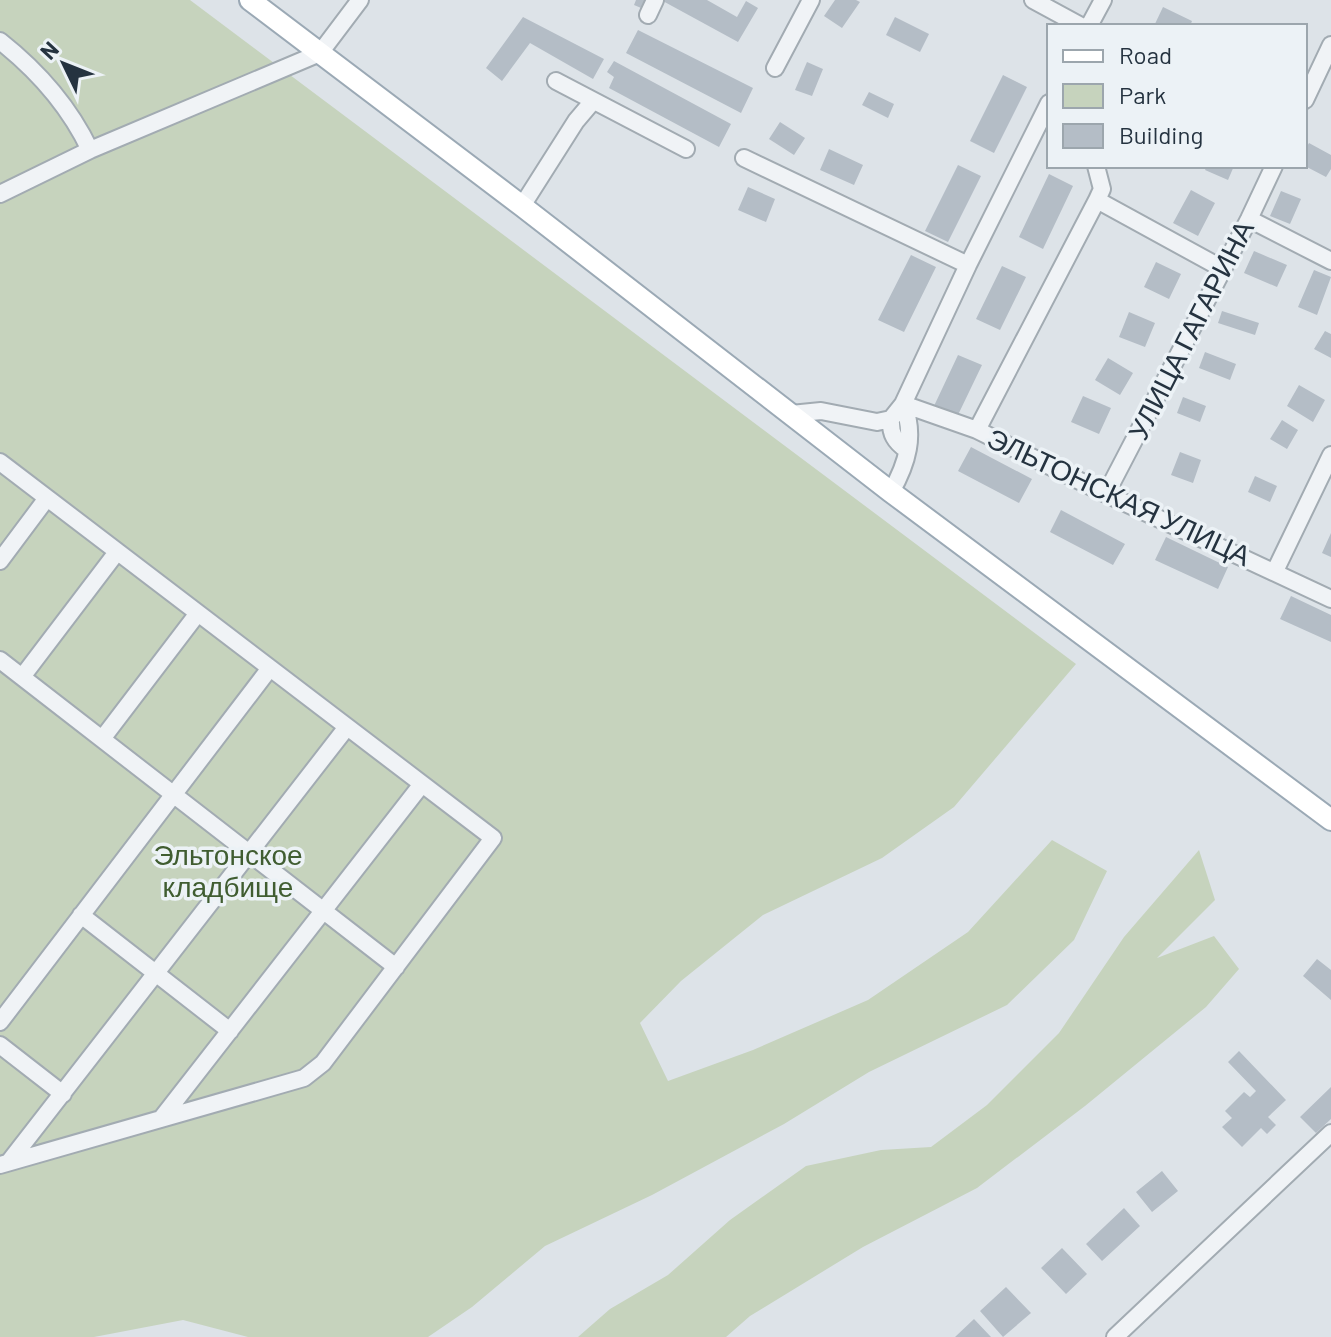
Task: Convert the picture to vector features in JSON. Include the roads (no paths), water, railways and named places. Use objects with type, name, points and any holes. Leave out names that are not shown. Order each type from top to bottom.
[{"type":"main road","points":[[250,0],[891,492],[1331,820]]},
{"type":"street","points":[[0,194],[90,150],[320,53],[360,0]]},
{"type":"street","points":[[775,68],[811,0]]},
{"type":"street","points":[[1033,0],[1077,24]]},
{"type":"street","points":[[1090,24],[1103,0]]},
{"type":"street","points":[[0,41],[46,83],[69,113],[90,150]]},
{"type":"street","points":[[1307,96],[1331,45]]},
{"type":"street","points":[[556,81],[686,149]]},
{"type":"street","points":[[522,206],[576,121],[593,101]]},
{"type":"street","points":[[907,450],[894,439],[890,430],[891,419],[903,404],[1047,107]]},
{"type":"street","points":[[744,158],[968,265]]},
{"type":"street","points":[[977,430],[1097,200],[1102,189],[1097,168]]},
{"type":"street","name":"УЛИЦА ГАГАРИНА","points":[[1106,494],[1273,168]]},
{"type":"street","points":[[1097,200],[1223,269]]},
{"type":"street","points":[[1249,219],[1331,261]]},
{"type":"street","points":[[891,492],[906,466],[911,421],[903,404]]},
{"type":"street","name":"ЭЛЬТОНСКАЯ УЛИЦА","points":[[903,404],[977,430],[1331,599]]},
{"type":"street","points":[[791,414],[821,411],[877,422],[891,419]]},
{"type":"street","points":[[1275,571],[1331,455]]},
{"type":"street","points":[[0,462],[493,838],[323,1063],[304,1078],[5,1163]]},
{"type":"street","points":[[0,561],[47,498]]},
{"type":"street","points":[[22,677],[117,552]]},
{"type":"street","points":[[102,739],[198,613]]},
{"type":"street","points":[[0,660],[396,967]]},
{"type":"street","points":[[0,1022],[270,668]]},
{"type":"street","points":[[5,1163],[63,1094],[347,727]]},
{"type":"street","points":[[161,1119],[422,784]]},
{"type":"street","points":[[81,915],[230,1031]]},
{"type":"street","points":[[0,1045],[63,1094]]},
{"type":"street","points":[[1115,1337],[1331,1133]]},
{"type":"park label","name":"Эльтонское кладбище","points":[[228,871]]}]
